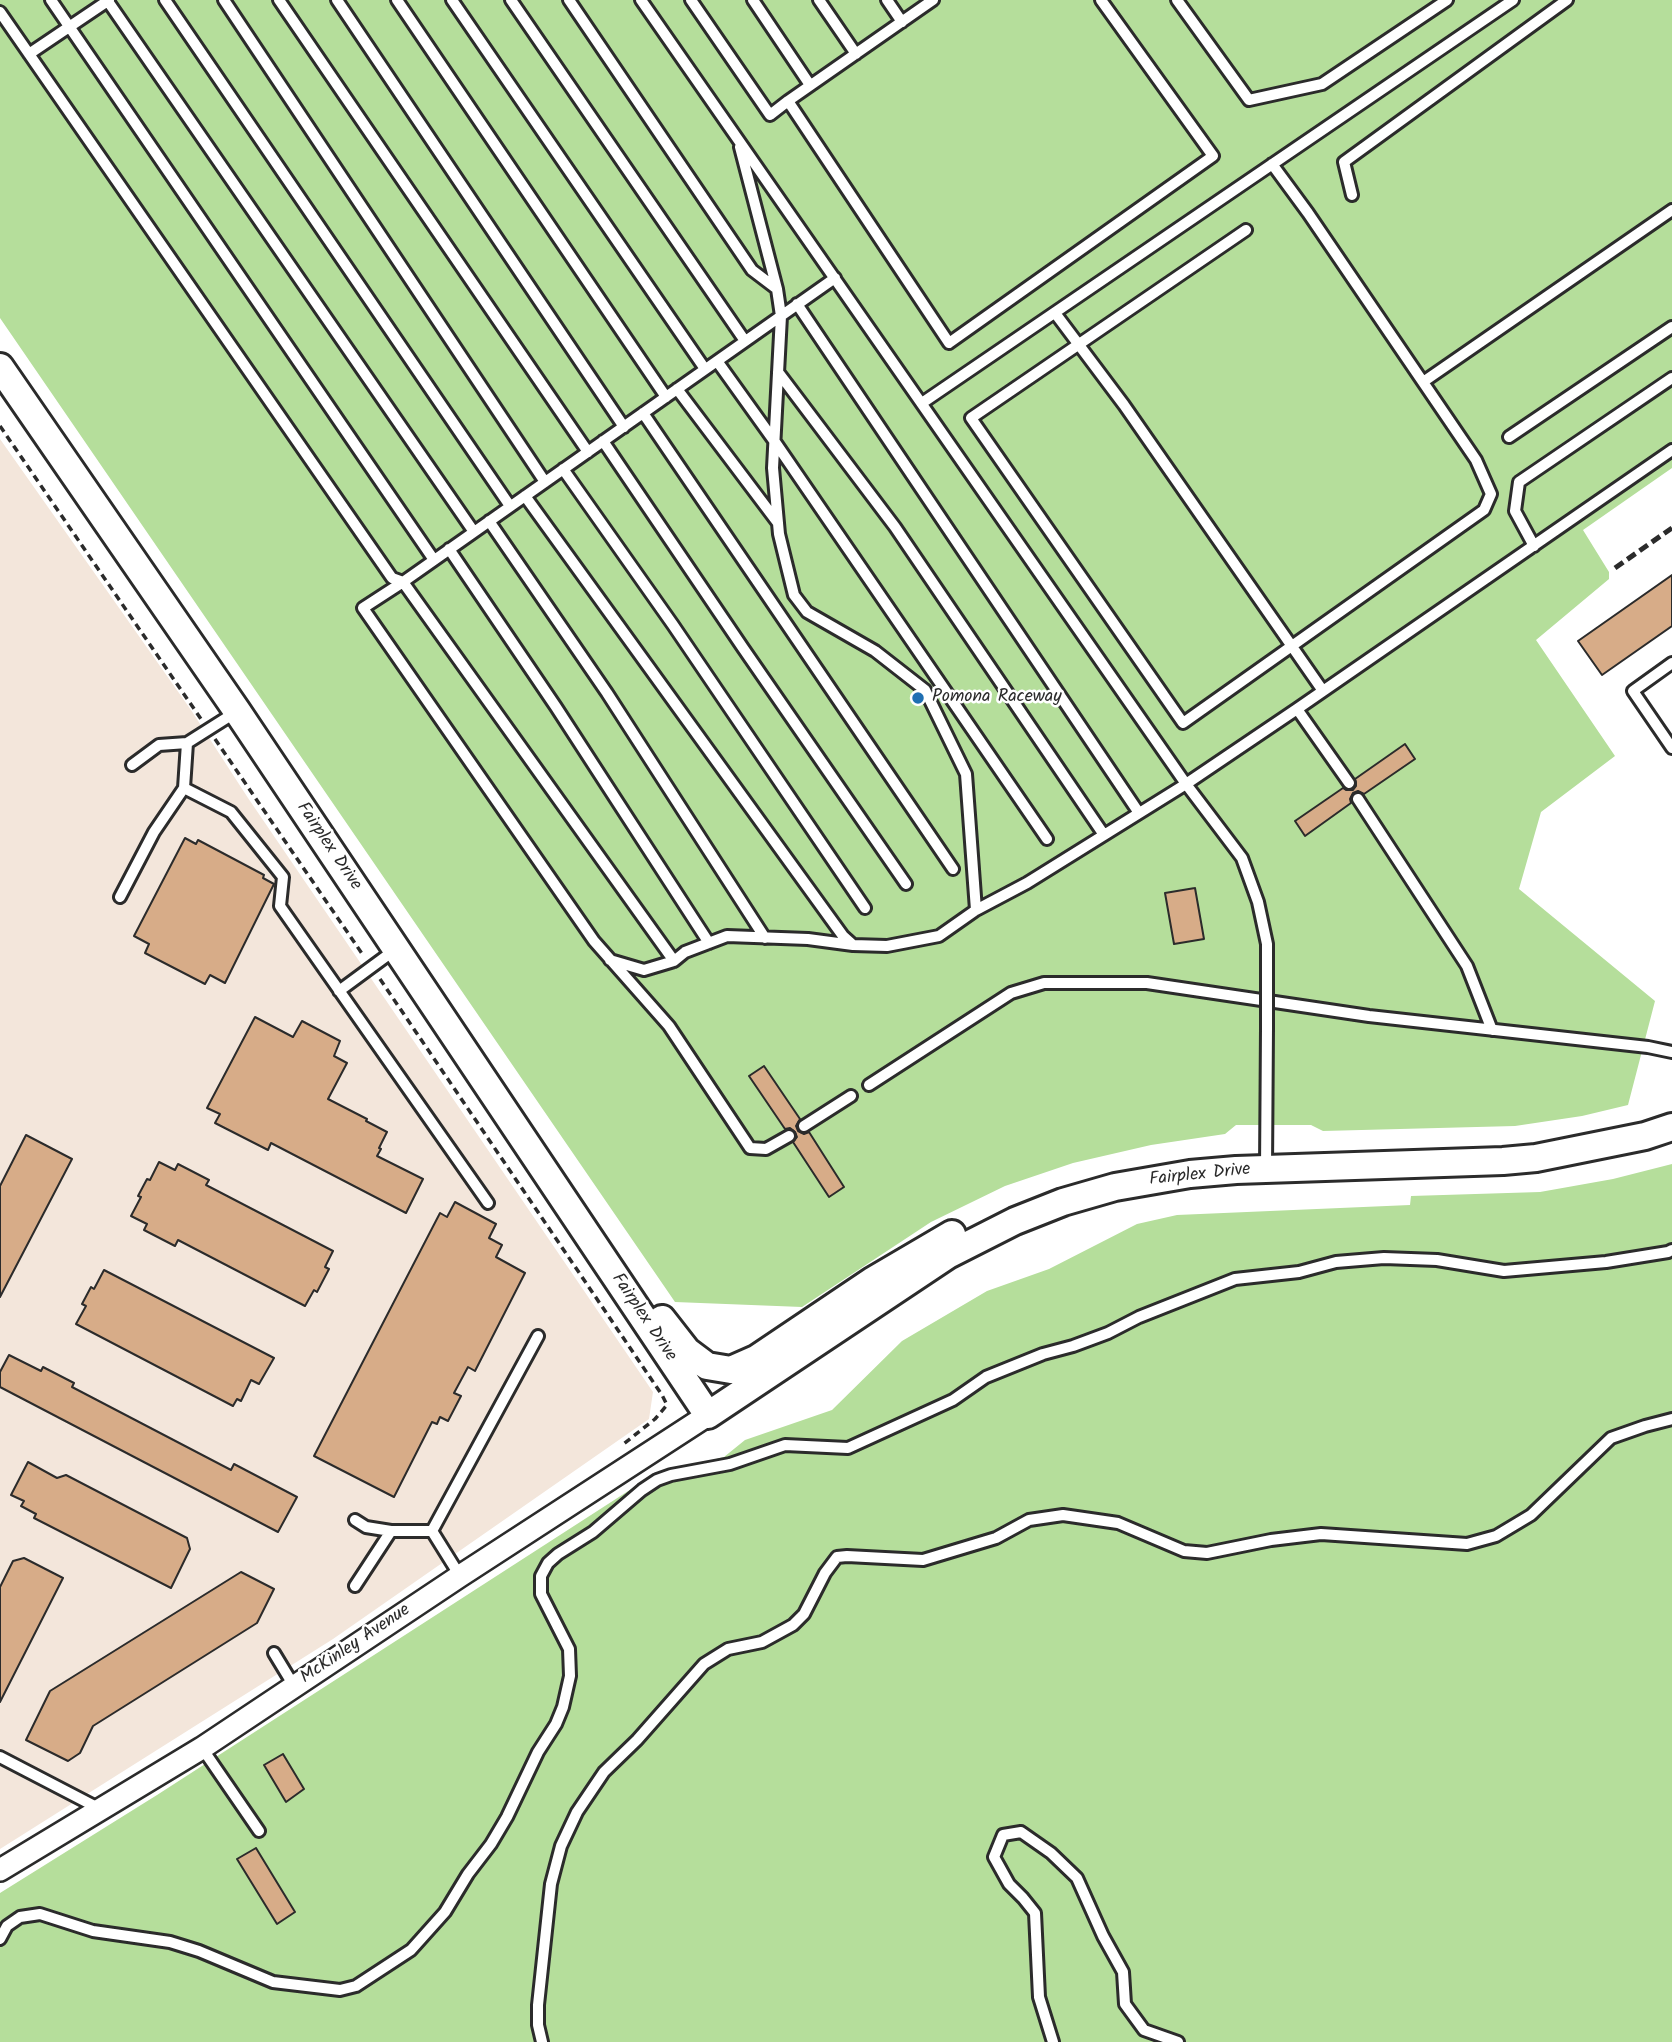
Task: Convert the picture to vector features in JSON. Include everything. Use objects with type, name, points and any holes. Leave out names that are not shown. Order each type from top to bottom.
[{"type":"street","name":"Fairplex Drive","points":[[0,367],[237,711],[708,1415],[947,1255],[1015,1221],[1115,1186],[1182,1175],[1266,1169],[1536,1158],[1645,1136],[1672,1127]]},
{"type":"street","points":[[594,1245],[641,1293],[687,1351],[707,1366],[731,1370],[756,1359],[872,1281],[970,1224],[1040,1196],[1148,1169],[1182,1175]]},
{"type":"street","name":"McKinley Avenue","points":[[0,1870],[202,1748],[708,1415]]},
{"type":"lane","points":[[51,0],[434,560]]},
{"type":"lane","points":[[29,54],[108,0],[474,532]]},
{"type":"lane","points":[[165,0],[510,506]]},
{"type":"lane","points":[[224,0],[545,481]]},
{"type":"lane","points":[[279,0],[588,452]]},
{"type":"lane","points":[[337,0],[624,427]]},
{"type":"lane","points":[[397,0],[666,397]]},
{"type":"lane","points":[[452,0],[705,369]]},
{"type":"lane","points":[[511,0],[745,341]]},
{"type":"lane","points":[[569,0],[752,270],[777,289]]},
{"type":"lane","points":[[640,0],[1186,783],[1242,858],[1258,902],[1267,944],[1266,1169]]},
{"type":"lane","points":[[691,0],[770,116],[933,0]]},
{"type":"lane","points":[[753,0],[810,85]]},
{"type":"lane","points":[[819,0],[856,54]]},
{"type":"lane","points":[[887,0],[902,22]]},
{"type":"lane","points":[[788,101],[949,343],[1213,156],[1101,0]]},
{"type":"lane","points":[[1177,0],[1248,100],[1322,84],[1447,0]]},
{"type":"lane","points":[[922,403],[1513,0]]},
{"type":"lane","points":[[1353,195],[1344,162],[1567,0]]},
{"type":"lane","points":[[0,12],[392,578],[404,582],[674,961]]},
{"type":"lane","points":[[739,141],[777,289],[781,316],[774,468],[779,534],[794,595],[807,612],[875,651],[925,690],[966,774],[976,910]]},
{"type":"lane","points":[[1246,230],[971,418],[1183,723],[1484,510],[1491,494],[1476,460],[1272,164]]},
{"type":"lane","points":[[1423,382],[1672,210]]},
{"type":"lane","points":[[789,1136],[766,1149],[750,1147],[669,1026],[594,942],[363,608],[404,582],[835,278]]},
{"type":"lane","points":[[797,304],[1139,813]]},
{"type":"lane","points":[[1055,313],[1131,415],[1323,691]]},
{"type":"lane","points":[[1509,437],[1672,327]]},
{"type":"lane","points":[[717,361],[1047,839]]},
{"type":"lane","points":[[778,372],[895,527],[1104,835]]},
{"type":"lane","points":[[1534,545],[1515,512],[1519,482],[1672,378]]},
{"type":"lane","points":[[677,389],[778,523]]},
{"type":"lane","points":[[643,413],[953,870]]},
{"type":"lane","points":[[603,441],[906,884]]},
{"type":"lane","points":[[610,960],[644,970],[674,961],[685,952],[727,936],[887,946],[939,936],[976,910],[1027,883],[1186,783],[1672,450]]},
{"type":"lane","points":[[563,469],[673,625],[865,908]]},
{"type":"lane","points":[[525,496],[843,936],[853,945]]},
{"type":"lane","points":[[489,521],[607,693],[765,938]]},
{"type":"lane","points":[[449,549],[709,943]]},
{"type":"lane","points":[[1672,663],[1633,691],[1672,748]]},
{"type":"lane","points":[[1297,709],[1349,783]]},
{"type":"lane","points":[[132,765],[159,745],[187,743],[237,711]]},
{"type":"lane","points":[[120,897],[154,832],[184,788],[187,743]]},
{"type":"lane","points":[[184,788],[231,812],[283,877],[280,906],[488,1203]]},
{"type":"lane","points":[[1358,799],[1467,966],[1492,1030]]},
{"type":"lane","points":[[340,991],[397,949]]},
{"type":"lane","points":[[869,1085],[1010,993],[1044,983],[1147,983],[1369,1016],[1648,1047],[1672,1052]]},
{"type":"lane","points":[[804,1126],[851,1096]]},
{"type":"lane","points":[[0,1939],[7,1926],[20,1917],[40,1914],[93,1931],[170,1942],[199,1951],[273,1982],[340,1990],[356,1986],[411,1950],[445,1912],[468,1874],[491,1844],[533,1761],[556,1724],[570,1676],[569,1649],[541,1594],[541,1576],[548,1563],[593,1532],[657,1480],[730,1464],[785,1445],[848,1448],[953,1400],[986,1377],[1043,1354],[1108,1333],[1139,1317],[1235,1279],[1299,1272],[1336,1262],[1372,1259],[1437,1260],[1504,1271],[1606,1262],[1672,1250]]},
{"type":"lane","points":[[432,1531],[538,1336]]},
{"type":"lane","points":[[542,2042],[538,2025],[538,2005],[551,1884],[561,1846],[577,1812],[604,1772],[637,1740],[704,1664],[728,1649],[762,1642],[793,1625],[804,1614],[825,1573],[837,1558],[846,1556],[922,1560],[996,1538],[1029,1520],[1063,1515],[1118,1523],[1184,1550],[1207,1553],[1271,1540],[1321,1534],[1467,1544],[1496,1536],[1531,1515],[1611,1438],[1672,1419]]},
{"type":"lane","points":[[355,1520],[366,1527],[391,1531],[432,1531]]},
{"type":"lane","points":[[355,1587],[391,1531]]},
{"type":"lane","points":[[432,1531],[460,1576]]},
{"type":"lane","points":[[274,1653],[295,1686]]},
{"type":"lane","points":[[202,1748],[259,1831]]},
{"type":"lane","points":[[0,1757],[102,1810]]},
{"type":"lane","points":[[1053,2042],[1039,1997],[1035,1913],[1009,1884],[994,1857],[1003,1835],[1021,1832],[1051,1853],[1077,1878],[1103,1936],[1123,1972],[1125,2004],[1144,2030],[1178,2042]]},
{"type":"path","points":[[0,426],[372,967],[667,1405]]},
{"type":"shaded area","points":[[0,439],[191,710],[248,798],[653,1392],[649,1419],[333,1639],[0,1849]]},
{"type":"green space","name":"Pomona Raceway","points":[[0,0],[1672,0],[1672,468],[1583,530],[1609,572],[1609,579],[1536,640],[1615,756],[1541,812],[1519,889],[1655,1001],[1628,1105],[1582,1116],[1515,1126],[1323,1131],[1311,1125],[1236,1125],[1225,1134],[1151,1145],[1073,1163],[1005,1186],[931,1222],[802,1307],[675,1302],[0,318]]},
{"type":"green space","points":[[1672,1164],[1672,2042],[0,2042],[0,1893],[157,1795],[653,1475],[724,1457],[745,1440],[832,1410],[902,1341],[987,1291],[1049,1269],[1137,1224],[1177,1215],[1410,1205],[1411,1196],[1540,1192],[1613,1179]]},
{"type":"building","points":[[1672,575],[1672,626],[1602,675],[1578,641]]},
{"type":"building","points":[[1405,744],[1415,759],[1364,794],[1358,791],[1353,793],[1351,803],[1305,836],[1295,821],[1343,788],[1353,790],[1356,786],[1355,779]]},
{"type":"building","points":[[185,838],[196,844],[198,840],[264,875],[263,878],[274,884],[225,983],[210,975],[205,984],[145,953],[149,944],[134,936]]},
{"type":"building","points":[[1195,888],[1204,939],[1174,944],[1165,893]]},
{"type":"building","points":[[255,1017],[293,1037],[302,1021],[340,1041],[334,1056],[347,1063],[328,1099],[387,1132],[377,1156],[423,1179],[406,1213],[271,1143],[268,1150],[215,1123],[220,1114],[207,1108]]},
{"type":"building","points":[[764,1066],[800,1119],[796,1126],[798,1131],[804,1134],[809,1132],[844,1187],[829,1197],[793,1142],[797,1137],[795,1132],[790,1128],[785,1129],[749,1076]]},
{"type":"building","points":[[26,1135],[72,1159],[0,1297],[0,1186]]},
{"type":"building","points":[[159,1162],[175,1170],[178,1164],[209,1180],[206,1185],[333,1251],[325,1267],[329,1269],[317,1292],[314,1290],[305,1306],[178,1240],[175,1246],[144,1230],[147,1224],[131,1216],[141,1197],[138,1196]]},
{"type":"building","points":[[455,1202],[496,1224],[489,1238],[502,1245],[496,1257],[525,1273],[475,1371],[468,1367],[454,1393],[461,1396],[448,1421],[440,1417],[437,1424],[432,1422],[394,1497],[314,1456],[440,1213],[447,1217]]},
{"type":"building","points":[[104,1270],[274,1358],[259,1384],[251,1380],[241,1401],[237,1399],[233,1406],[76,1324],[86,1306],[82,1304]]},
{"type":"building","points":[[9,1355],[41,1371],[43,1367],[74,1383],[72,1387],[231,1470],[234,1464],[297,1497],[278,1532],[0,1387],[0,1372]]},
{"type":"building","points":[[28,1462],[57,1478],[66,1475],[187,1538],[190,1549],[171,1588],[34,1518],[36,1514],[21,1506],[24,1501],[11,1495]]},
{"type":"building","points":[[24,1558],[63,1578],[0,1702],[0,1587],[13,1561]]},
{"type":"building","points":[[241,1572],[274,1589],[257,1623],[93,1726],[80,1753],[68,1761],[26,1740],[50,1691]]},
{"type":"building","points":[[283,1754],[304,1789],[286,1802],[264,1765]]},
{"type":"building","points":[[256,1848],[295,1912],[277,1924],[237,1859]]},
{"type":"railway","points":[[1615,568],[1672,528]]},
{"type":"place","name":"Pomona Raceway","points":[[918,698]]}]
